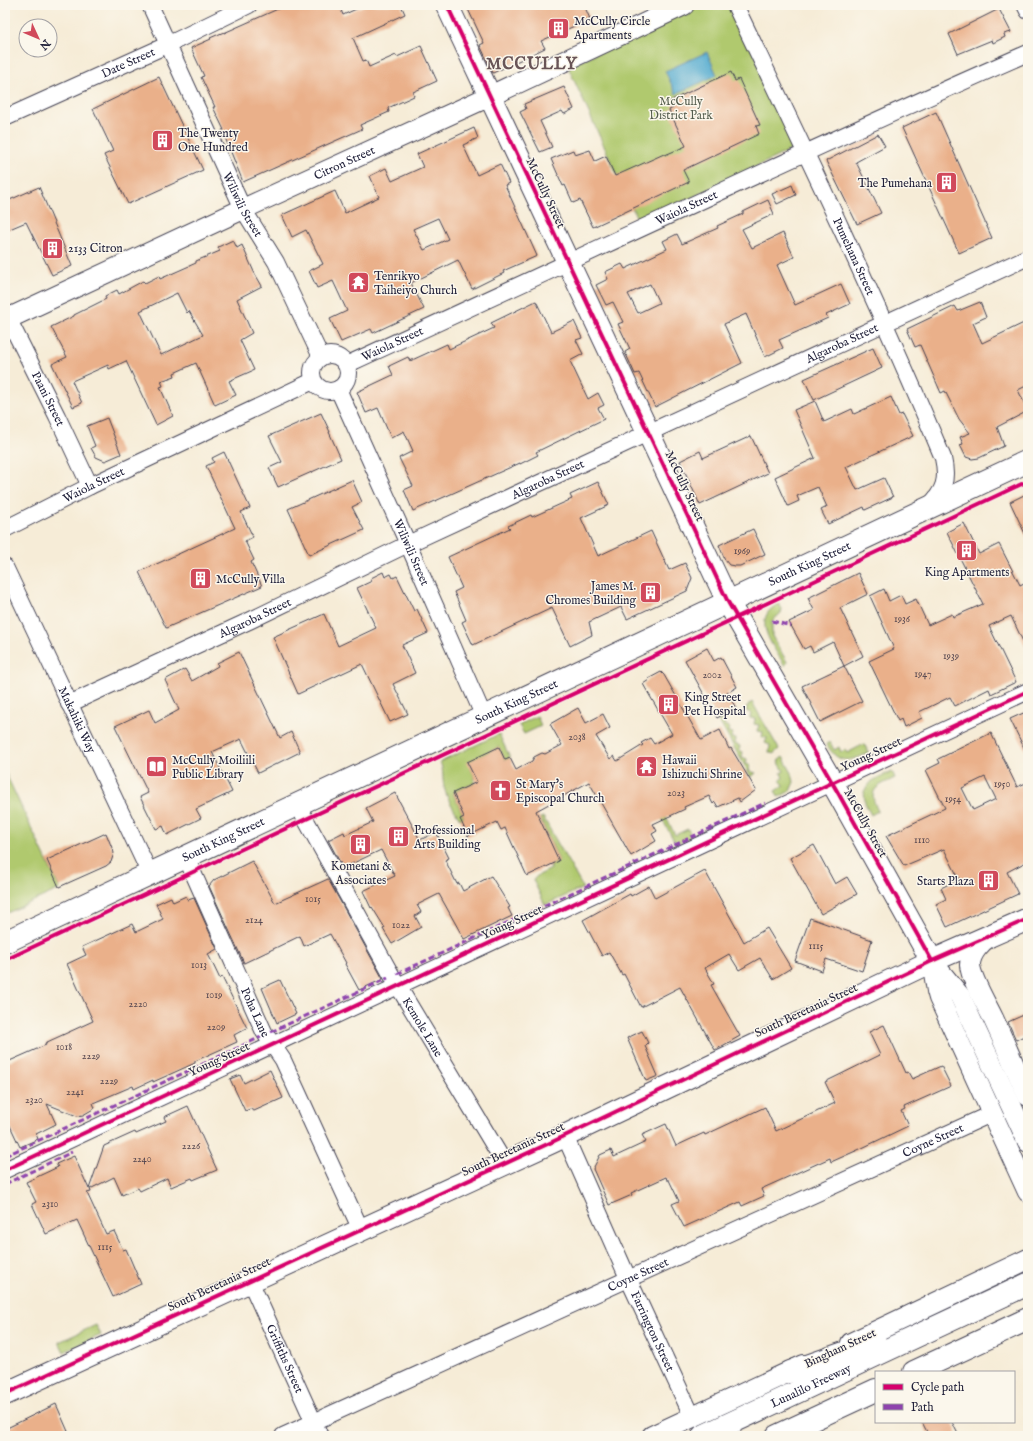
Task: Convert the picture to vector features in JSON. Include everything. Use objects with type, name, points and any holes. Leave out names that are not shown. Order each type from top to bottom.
[{"type":"main road","name":"McCully Street","points":[[447,5],[728,602],[932,961]]},
{"type":"main road","name":"South King Street","points":[[5,942],[1028,461]]},
{"type":"main road","name":"South Beretania Street","points":[[5,1394],[565,1136],[932,961],[1028,919]]},
{"type":"main road","name":"Lunalilo Freeway","points":[[698,1427],[1028,1284]]},
{"type":"main road","points":[[790,1372],[991,1301]]},
{"type":"main road","points":[[916,1371],[1028,1318]]},
{"type":"main road","points":[[777,1436],[875,1390]]},
{"type":"street","name":"Wiliwili Street","points":[[150,5],[243,209],[276,262],[321,357]]},
{"type":"street","name":"Date Street","points":[[5,118],[167,45],[249,5]]},
{"type":"street","name":"Citron Street","points":[[6,317],[490,96],[684,5]]},
{"type":"street","name":"Pumehana Street","points":[[735,5],[806,151],[940,450],[945,464],[944,486],[938,497],[927,508]]},
{"type":"street","points":[[1025,5],[1028,11]]},
{"type":"street","name":"Waiola Street","points":[[346,365],[806,151],[1028,53]]},
{"type":"street","name":"Algaroba Street","points":[[69,704],[251,620],[408,544],[1028,257]]},
{"type":"street","name":"Paani Street","points":[[6,317],[57,416],[90,486]]},
{"type":"street","points":[[327,355],[338,357],[346,365],[348,371],[346,382],[338,389],[326,391],[321,389],[313,381],[312,370],[317,360],[321,357],[327,355]]},
{"type":"street","name":"Waiola Street","points":[[5,529],[90,486],[313,381]]},
{"type":"street","name":"Wiliwili Street","points":[[338,389],[484,717]]},
{"type":"street","name":"Makahiki Way","points":[[5,567],[150,874]]},
{"type":"street","name":"Young Street","points":[[5,1170],[1028,691]]},
{"type":"street","name":"Kemole Lane","points":[[297,804],[399,986],[505,1164]]},
{"type":"street","name":"Poha Lane","points":[[186,857],[266,1035],[283,1060],[361,1230]]},
{"type":"street","points":[[994,934],[979,946],[972,956],[970,964],[977,986],[1028,1095]]},
{"type":"street","name":"McCully Street","points":[[932,961],[960,996],[1028,1142]]},
{"type":"street","name":"McCully Street","points":[[932,961],[937,991],[1028,1192]]},
{"type":"street","points":[[960,996],[990,1017],[996,1025]]},
{"type":"street","name":"Coyne Street","points":[[283,1436],[316,1429],[628,1278],[993,1113]]},
{"type":"street","name":"Farrington Street","points":[[565,1136],[628,1278],[698,1427]]},
{"type":"street","name":"Bingham Street","points":[[652,1436],[698,1427],[790,1372],[1028,1259]]},
{"type":"street","name":"Griffiths Street","points":[[250,1281],[316,1429]]},
{"type":"green space","name":"McCully District Park","points":[[694,5],[731,5],[799,146],[639,223],[568,67]]},
{"type":"green space","points":[[779,604],[782,609],[781,613],[772,621],[772,636],[787,662],[785,666],[770,642],[765,625],[766,617],[770,610]]},
{"type":"green space","points":[[752,702],[779,749],[773,754],[769,752],[770,745],[765,743],[767,738],[762,737],[763,732],[757,731],[759,725],[754,724],[755,719],[750,718],[751,713],[746,711],[747,706]]},
{"type":"green space","points":[[724,705],[728,712],[732,710],[731,716],[721,713],[720,718],[726,720],[724,725],[729,727],[728,732],[733,733],[731,738],[736,739],[735,744],[740,746],[739,750],[743,752],[742,757],[747,759],[746,764],[750,765],[749,771],[756,773],[751,777],[713,711]]},
{"type":"green space","points":[[537,716],[541,726],[524,734],[519,725]]},
{"type":"green space","points":[[499,734],[510,758],[505,760],[499,747],[468,762],[475,778],[474,783],[453,793],[464,817],[460,819],[445,791],[440,762]]},
{"type":"green space","points":[[830,742],[834,750],[839,747],[841,752],[845,750],[847,753],[864,744],[869,753],[850,760],[844,760],[835,756],[831,751],[826,744]]},
{"type":"green space","points":[[783,757],[792,773],[794,782],[790,791],[779,797],[775,791],[784,785],[780,780],[783,778],[781,773],[784,771],[778,761]]},
{"type":"green space","points":[[892,771],[895,778],[875,790],[873,798],[878,811],[871,815],[865,803],[864,791],[872,781]]},
{"type":"green space","points":[[5,772],[60,889],[5,914]]},
{"type":"green space","points":[[543,817],[583,888],[545,905],[533,880],[537,876],[551,869],[550,866],[559,861],[540,818]]},
{"type":"green space","points":[[666,817],[675,835],[688,829],[692,837],[676,844],[662,819]]},
{"type":"green space","points":[[96,1325],[101,1335],[64,1352],[59,1342]]},
{"type":"water","points":[[707,52],[717,75],[676,94],[665,71]]},
{"type":"building","points":[[279,5],[339,5],[343,15],[365,5],[401,5],[405,14],[353,38],[363,61],[366,60],[369,67],[396,55],[397,57],[421,46],[437,81],[413,92],[414,96],[388,108],[389,112],[360,125],[362,129],[243,182],[222,130],[224,130],[213,107],[215,107],[201,77],[204,76],[191,48],[211,39],[210,38],[280,8]]},
{"type":"building","points":[[466,5],[584,5],[590,19],[541,41],[545,48],[493,73],[480,45],[484,43]]},
{"type":"building","points":[[999,9],[1011,32],[1004,34],[1005,37],[993,43],[992,40],[958,54],[949,34]]},
{"type":"building","points":[[731,72],[735,81],[739,79],[760,125],[756,126],[759,134],[683,170],[689,182],[593,227],[580,200],[573,203],[565,185],[563,186],[551,159],[573,150],[575,155],[590,150],[595,161],[606,156],[615,176],[686,146],[669,110],[673,108],[670,101]]},
{"type":"building","name":"The Twenty One Hundred","points":[[159,77],[203,170],[128,204],[104,155],[113,151],[93,109]]},
{"type":"building","points":[[564,87],[574,109],[564,114],[562,111],[540,121],[552,147],[540,152],[520,112],[526,109],[524,104]]},
{"type":"building","name":"The Pumehana","points":[[936,112],[992,238],[959,253],[902,128]]},
{"type":"building","points":[[474,128],[478,138],[463,145],[477,175],[500,164],[509,183],[505,185],[537,256],[503,271],[504,273],[472,289],[458,260],[411,283],[424,309],[373,333],[371,329],[341,342],[330,319],[347,311],[333,281],[317,288],[309,271],[323,264],[306,230],[292,237],[282,215],[335,191],[345,213],[379,197],[370,176],[386,168],[392,181],[423,167],[417,154]],"holes":[[[438,218],[448,239],[424,250],[413,229]]]},
{"type":"building","points":[[878,134],[885,146],[856,162],[881,213],[857,224],[826,161]]},
{"type":"building","points":[[792,185],[796,195],[777,204],[772,194]]},
{"type":"building","name":"2133 Citron","points":[[39,187],[72,266],[52,275],[26,222],[5,231],[5,202]]},
{"type":"building","points":[[768,200],[774,214],[742,229],[752,248],[783,233],[794,257],[777,265],[795,305],[841,284],[850,304],[826,315],[828,318],[779,340],[783,348],[765,357],[746,314],[724,324],[742,363],[655,407],[639,373],[635,374],[625,352],[630,349],[618,324],[623,322],[613,302],[606,305],[596,285],[608,279],[605,272],[622,264],[625,269],[667,249],[663,241],[677,234],[682,244],[718,228],[717,226],[743,214],[743,212]],"holes":[[[650,284],[659,303],[638,313],[628,294]]]},
{"type":"building","points":[[233,240],[237,248],[242,245],[262,286],[237,299],[252,333],[240,340],[254,370],[229,381],[236,395],[215,405],[196,363],[174,373],[175,376],[161,381],[163,386],[160,387],[173,416],[156,425],[126,361],[109,369],[108,365],[72,381],[82,403],[73,407],[52,364],[67,357],[51,327],[106,299],[105,296],[117,290],[119,294],[143,281],[145,283],[159,276],[160,279],[196,263],[196,261],[220,251],[218,247]],"holes":[[[177,293],[187,313],[189,311],[203,335],[161,355],[140,311]]]},
{"type":"building","points":[[536,301],[551,332],[574,321],[582,338],[576,340],[583,354],[570,361],[588,399],[598,393],[604,405],[598,408],[604,419],[536,452],[538,455],[520,464],[413,511],[404,490],[413,486],[399,458],[413,451],[404,431],[391,438],[378,408],[366,413],[357,392],[393,375],[389,366],[408,357],[410,361],[447,344],[449,349],[494,328],[491,323]]},
{"type":"building","points":[[980,302],[986,317],[973,323],[982,343],[1028,321],[1028,385],[1018,390],[1028,411],[997,427],[1004,446],[979,458],[972,459],[966,457],[960,445],[963,444],[960,437],[970,433],[959,419],[945,391],[941,393],[920,345],[915,347],[907,329],[955,306],[958,311]]},
{"type":"building","points":[[873,348],[882,368],[814,400],[804,379]]},
{"type":"building","points":[[891,397],[899,415],[902,414],[913,436],[846,467],[857,490],[884,478],[893,497],[865,510],[864,507],[828,524],[821,510],[827,507],[818,487],[797,496],[799,501],[788,506],[775,477],[815,458],[794,410],[815,401],[824,422],[852,409],[854,414]]},
{"type":"building","points":[[321,413],[341,459],[278,487],[269,468],[282,462],[269,436]]},
{"type":"building","points":[[107,418],[121,454],[105,461],[96,457],[91,448],[95,446],[87,426]]},
{"type":"building","points":[[751,436],[768,473],[700,505],[680,461],[700,451],[703,458]]},
{"type":"building","name":"McCully Villa","points":[[224,452],[250,508],[241,512],[253,537],[245,541],[254,560],[251,562],[262,586],[166,628],[139,572],[235,528],[206,466],[214,462],[212,458]]},
{"type":"building","points":[[352,480],[362,502],[352,507],[364,530],[309,555],[288,509]]},
{"type":"building","points":[[598,482],[609,505],[581,518],[598,556],[651,531],[669,570],[685,563],[692,578],[687,591],[627,619],[621,607],[589,622],[592,635],[570,646],[552,608],[473,645],[462,622],[466,620],[454,592],[462,588],[448,557],[510,528],[508,526],[531,515],[532,517],[572,499],[570,495]]},
{"type":"building","points":[[1028,493],[1028,540],[1010,502]]},
{"type":"building","points":[[964,523],[979,554],[999,544],[1020,585],[1028,581],[1028,652],[1011,616],[989,626],[1016,682],[991,694],[989,689],[955,706],[950,697],[919,712],[922,718],[904,727],[901,719],[898,721],[869,661],[894,649],[870,596],[884,589],[889,601],[901,595],[905,604],[916,599],[928,625],[952,614],[953,617],[983,604],[947,532]]},
{"type":"building","points":[[753,529],[765,554],[740,566],[729,565],[725,560],[719,545]]},
{"type":"building","points":[[383,572],[385,577],[391,574],[393,578],[397,576],[414,611],[417,609],[428,633],[402,645],[415,673],[393,684],[408,714],[390,722],[362,664],[298,694],[273,637],[324,614],[338,646],[376,628],[357,588],[372,581],[371,578]]},
{"type":"building","points":[[858,573],[868,594],[840,608],[863,656],[844,666],[833,642],[813,652],[810,646],[804,649],[789,622],[814,610],[808,598]]},
{"type":"building","points":[[707,648],[714,661],[721,657],[737,687],[727,693],[736,708],[717,718],[685,660]]},
{"type":"building","points":[[239,652],[280,738],[291,732],[300,752],[258,773],[241,739],[212,752],[232,792],[196,809],[201,818],[167,835],[163,826],[156,829],[140,797],[148,793],[115,726],[149,710],[155,723],[179,710],[165,680],[185,669],[192,681],[218,666],[217,663]]},
{"type":"building","points":[[844,666],[862,701],[820,722],[802,686]]},
{"type":"building","points":[[661,672],[701,740],[720,730],[729,749],[731,748],[756,790],[740,802],[738,798],[718,807],[715,802],[713,804],[709,796],[684,807],[685,809],[653,824],[657,831],[652,834],[656,841],[631,856],[589,782],[536,811],[559,861],[527,876],[505,828],[501,830],[497,822],[468,836],[460,819],[464,817],[453,793],[477,782],[467,762],[499,747],[505,760],[510,758],[516,770],[532,761],[534,757],[542,753],[545,754],[562,745],[550,724],[578,708],[586,723],[603,714],[610,728],[596,736],[610,759],[614,756],[617,761],[643,745],[641,743],[650,738],[654,744],[672,734],[643,684],[649,680],[648,679]]},
{"type":"building","points":[[1028,711],[1028,756],[1010,719]]},
{"type":"building","points":[[991,733],[1017,787],[1028,782],[1028,861],[1007,872],[1018,894],[947,927],[936,904],[946,899],[941,888],[959,879],[944,849],[904,866],[886,836],[945,808],[926,770],[940,763],[938,759]],"holes":[[[985,777],[996,799],[973,810],[962,788]]]},
{"type":"building","points":[[395,793],[420,840],[436,832],[449,858],[445,860],[457,884],[459,883],[463,891],[491,876],[510,907],[508,908],[512,916],[464,939],[439,894],[417,905],[421,912],[415,916],[421,927],[392,944],[383,929],[385,928],[372,907],[371,908],[363,891],[395,876],[381,850],[343,868],[328,840],[344,832],[345,835],[373,822],[366,808]]},
{"type":"building","points":[[106,833],[114,853],[111,862],[106,866],[59,887],[47,860]]},
{"type":"building","points":[[814,845],[835,884],[847,877],[857,894],[821,914],[790,858]]},
{"type":"building","points":[[252,861],[275,903],[328,879],[383,979],[359,990],[330,934],[304,946],[300,936],[244,963],[209,886],[214,880]]},
{"type":"building","points":[[705,871],[744,942],[767,928],[791,968],[773,979],[760,958],[739,970],[729,954],[705,968],[714,984],[711,985],[740,1036],[715,1050],[680,987],[641,1007],[624,974],[622,975],[609,952],[602,956],[583,920],[630,894],[631,896],[649,886],[655,898]]},
{"type":"building","points":[[186,896],[188,900],[194,898],[217,949],[208,954],[220,979],[222,977],[247,1028],[234,1035],[237,1042],[153,1082],[153,1080],[134,1089],[133,1086],[93,1103],[95,1108],[83,1115],[77,1116],[47,1104],[56,1124],[36,1134],[38,1139],[20,1147],[5,1115],[5,1063],[46,1045],[45,1043],[93,1021],[67,964],[86,955],[82,947],[132,924],[136,932],[163,919],[156,904],[171,897],[173,902]]},
{"type":"building","points":[[810,918],[872,940],[862,971],[826,959],[822,971],[795,961]]},
{"type":"building","points":[[280,980],[296,1014],[277,1023],[262,988]]},
{"type":"building","points":[[1028,1013],[1028,1034],[1016,1040],[1008,1022]]},
{"type":"building","points":[[884,1025],[906,1073],[908,1072],[912,1079],[941,1066],[951,1086],[904,1107],[905,1109],[901,1111],[908,1126],[831,1162],[830,1158],[761,1189],[764,1196],[742,1206],[740,1202],[684,1227],[672,1204],[679,1201],[669,1180],[667,1180],[666,1177],[609,1205],[593,1169],[600,1155],[611,1150],[614,1157],[646,1142],[642,1135],[666,1124],[676,1146],[704,1133],[705,1135],[765,1107],[776,1131],[835,1103],[825,1082],[880,1055],[869,1032]]},
{"type":"building","points":[[642,1031],[648,1043],[645,1046],[658,1076],[646,1081],[627,1038]]},
{"type":"building","points":[[270,1070],[283,1098],[254,1111],[250,1109],[245,1111],[230,1079],[240,1075],[244,1083]]},
{"type":"building","points":[[188,1106],[217,1170],[171,1187],[167,1178],[140,1191],[138,1188],[122,1195],[114,1177],[90,1189],[91,1192],[87,1193],[106,1234],[114,1231],[123,1250],[126,1249],[141,1284],[113,1297],[77,1220],[46,1234],[32,1204],[36,1202],[26,1182],[58,1167],[56,1164],[74,1156],[89,1189],[104,1146],[135,1132],[136,1134],[166,1121],[164,1117]]},
{"type":"building","points":[[56,1404],[70,1436],[5,1436],[5,1429]]},
{"type":"building","points":[[922,1423],[952,1423],[959,1436],[929,1436]]},
{"type":"marked path","points":[[772,621],[791,626]]},
{"type":"marked path","points":[[397,974],[765,803]]},
{"type":"marked path","points":[[271,1032],[388,978]]},
{"type":"marked path","points":[[5,1156],[261,1037]]},
{"type":"marked path","points":[[5,1184],[72,1152]]},
{"type":"cycle path","points":[[447,5],[728,602],[837,791],[932,961]]},
{"type":"cycle path","points":[[5,960],[1028,481]]},
{"type":"cycle path","points":[[5,1170],[1028,691]]},
{"type":"cycle path","points":[[5,1394],[552,1142],[932,961],[1028,919]]},
{"type":"place","name":"McCully Circle Apartments","points":[[558,28]]},
{"type":"place","name":"The Twenty One Hundred","points":[[163,140]]},
{"type":"place","name":"The Pumehana","points":[[947,183]]},
{"type":"place","name":"2133 Citron","points":[[52,248]]},
{"type":"place","name":"Tenrikyo Taiheiyo Church","points":[[358,283]]},
{"type":"place","name":"King Apartments","points":[[967,551]]},
{"type":"place","name":"McCully Villa","points":[[200,579]]},
{"type":"place","name":"James M. Chromes Building","points":[[651,593]]},
{"type":"place","name":"King Street Pet Hospital","points":[[668,704]]},
{"type":"place","name":"McCully Moiliili Public Library","points":[[156,767]]},
{"type":"place","name":"Hawaii Ishizuchi Shrine","points":[[647,767]]},
{"type":"place","name":"St Mary's Episcopal Church","points":[[500,791]]},
{"type":"place","name":"Professional Arts Building","points":[[399,837]]},
{"type":"place","name":"Kometani & Associates","points":[[361,845]]},
{"type":"place","name":"Starts Plaza","points":[[989,881]]},
{"type":"district","name":"MCCULLY","points":[[532,63]]}]
